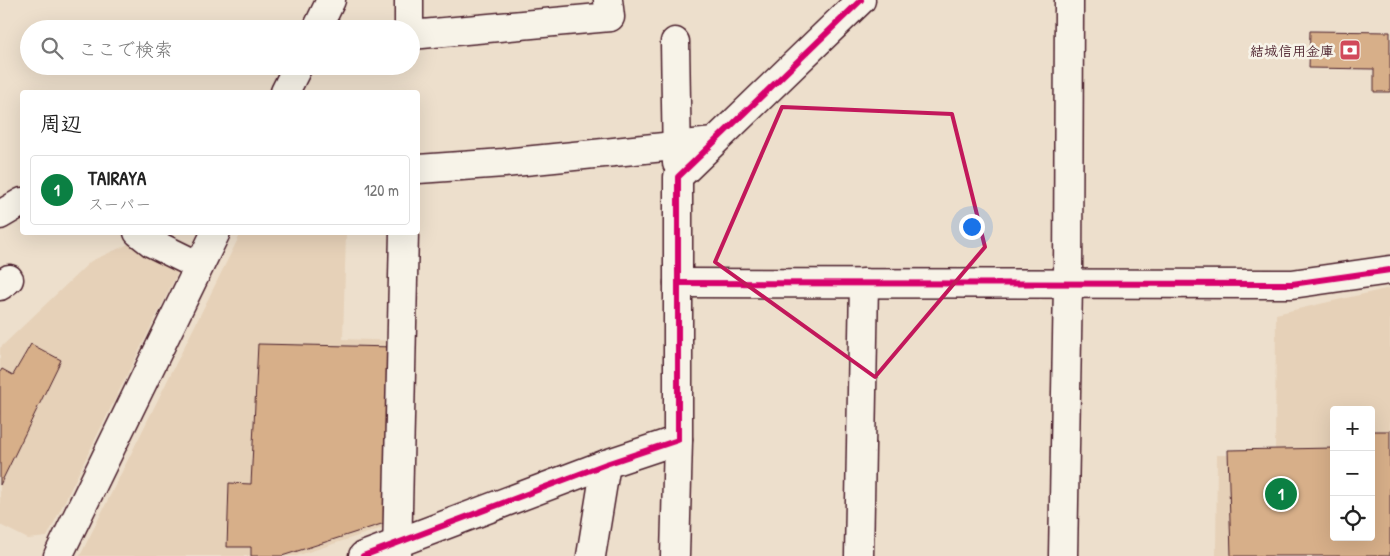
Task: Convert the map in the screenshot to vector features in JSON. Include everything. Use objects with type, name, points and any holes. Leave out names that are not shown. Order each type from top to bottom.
[{"type":"street","points":[[321,20],[331,0]]},
{"type":"street","points":[[409,0],[409,20]]},
{"type":"street","points":[[420,34],[610,17],[608,0]]},
{"type":"street","points":[[678,177],[714,142],[831,13],[861,0]]},
{"type":"street","points":[[1063,556],[1068,284],[1069,0]]},
{"type":"street","points":[[675,42],[678,177],[678,440],[675,556]]},
{"type":"street","points":[[286,90],[294,75]]},
{"type":"street","points":[[420,169],[504,163],[714,142]]},
{"type":"street","points":[[0,215],[20,203]]},
{"type":"street","points":[[142,235],[152,244],[199,266]]},
{"type":"street","points":[[58,556],[214,235]]},
{"type":"street","points":[[397,550],[404,235]]},
{"type":"street","points":[[678,283],[1292,284],[1390,270]]},
{"type":"street","points":[[859,556],[864,283]]},
{"type":"street","points":[[363,556],[397,550],[606,464],[678,440]]},
{"type":"street","points":[[591,556],[606,464]]},
{"type":"highlighted area","points":[[782,107],[952,114],[985,247],[875,377],[715,262]]},
{"type":"shaded area","points":[[240,235],[346,235],[343,339],[400,341],[398,523],[296,556],[80,556]]},
{"type":"shaded area","points":[[131,243],[180,268],[47,537],[28,539],[0,525],[0,348],[91,261]]},
{"type":"shaded area","points":[[1390,288],[1390,556],[1216,556],[1217,455],[1275,455],[1276,314]]},
{"type":"building","name":"結城信用金庫","points":[[1310,31],[1390,32],[1390,92],[1374,92],[1374,69],[1309,68]]},
{"type":"building","points":[[31,344],[61,360],[0,485],[0,372],[2,369],[13,375]]},
{"type":"building","points":[[258,344],[395,347],[394,520],[282,556],[251,556],[251,547],[227,547],[229,483],[251,484]]},
{"type":"building","points":[[1375,431],[1390,431],[1390,556],[1231,556],[1228,450],[1330,448],[1330,541],[1375,541]]},
{"type":"cycle path","points":[[363,556],[606,464],[678,440],[678,177],[861,0]]},
{"type":"cycle path","points":[[678,283],[1292,284],[1390,270]]},
{"type":"place","name":"結城信用金庫","points":[[1350,50]]},
{"type":"place","name":"TAIRAYA","points":[[1281,494]]}]
